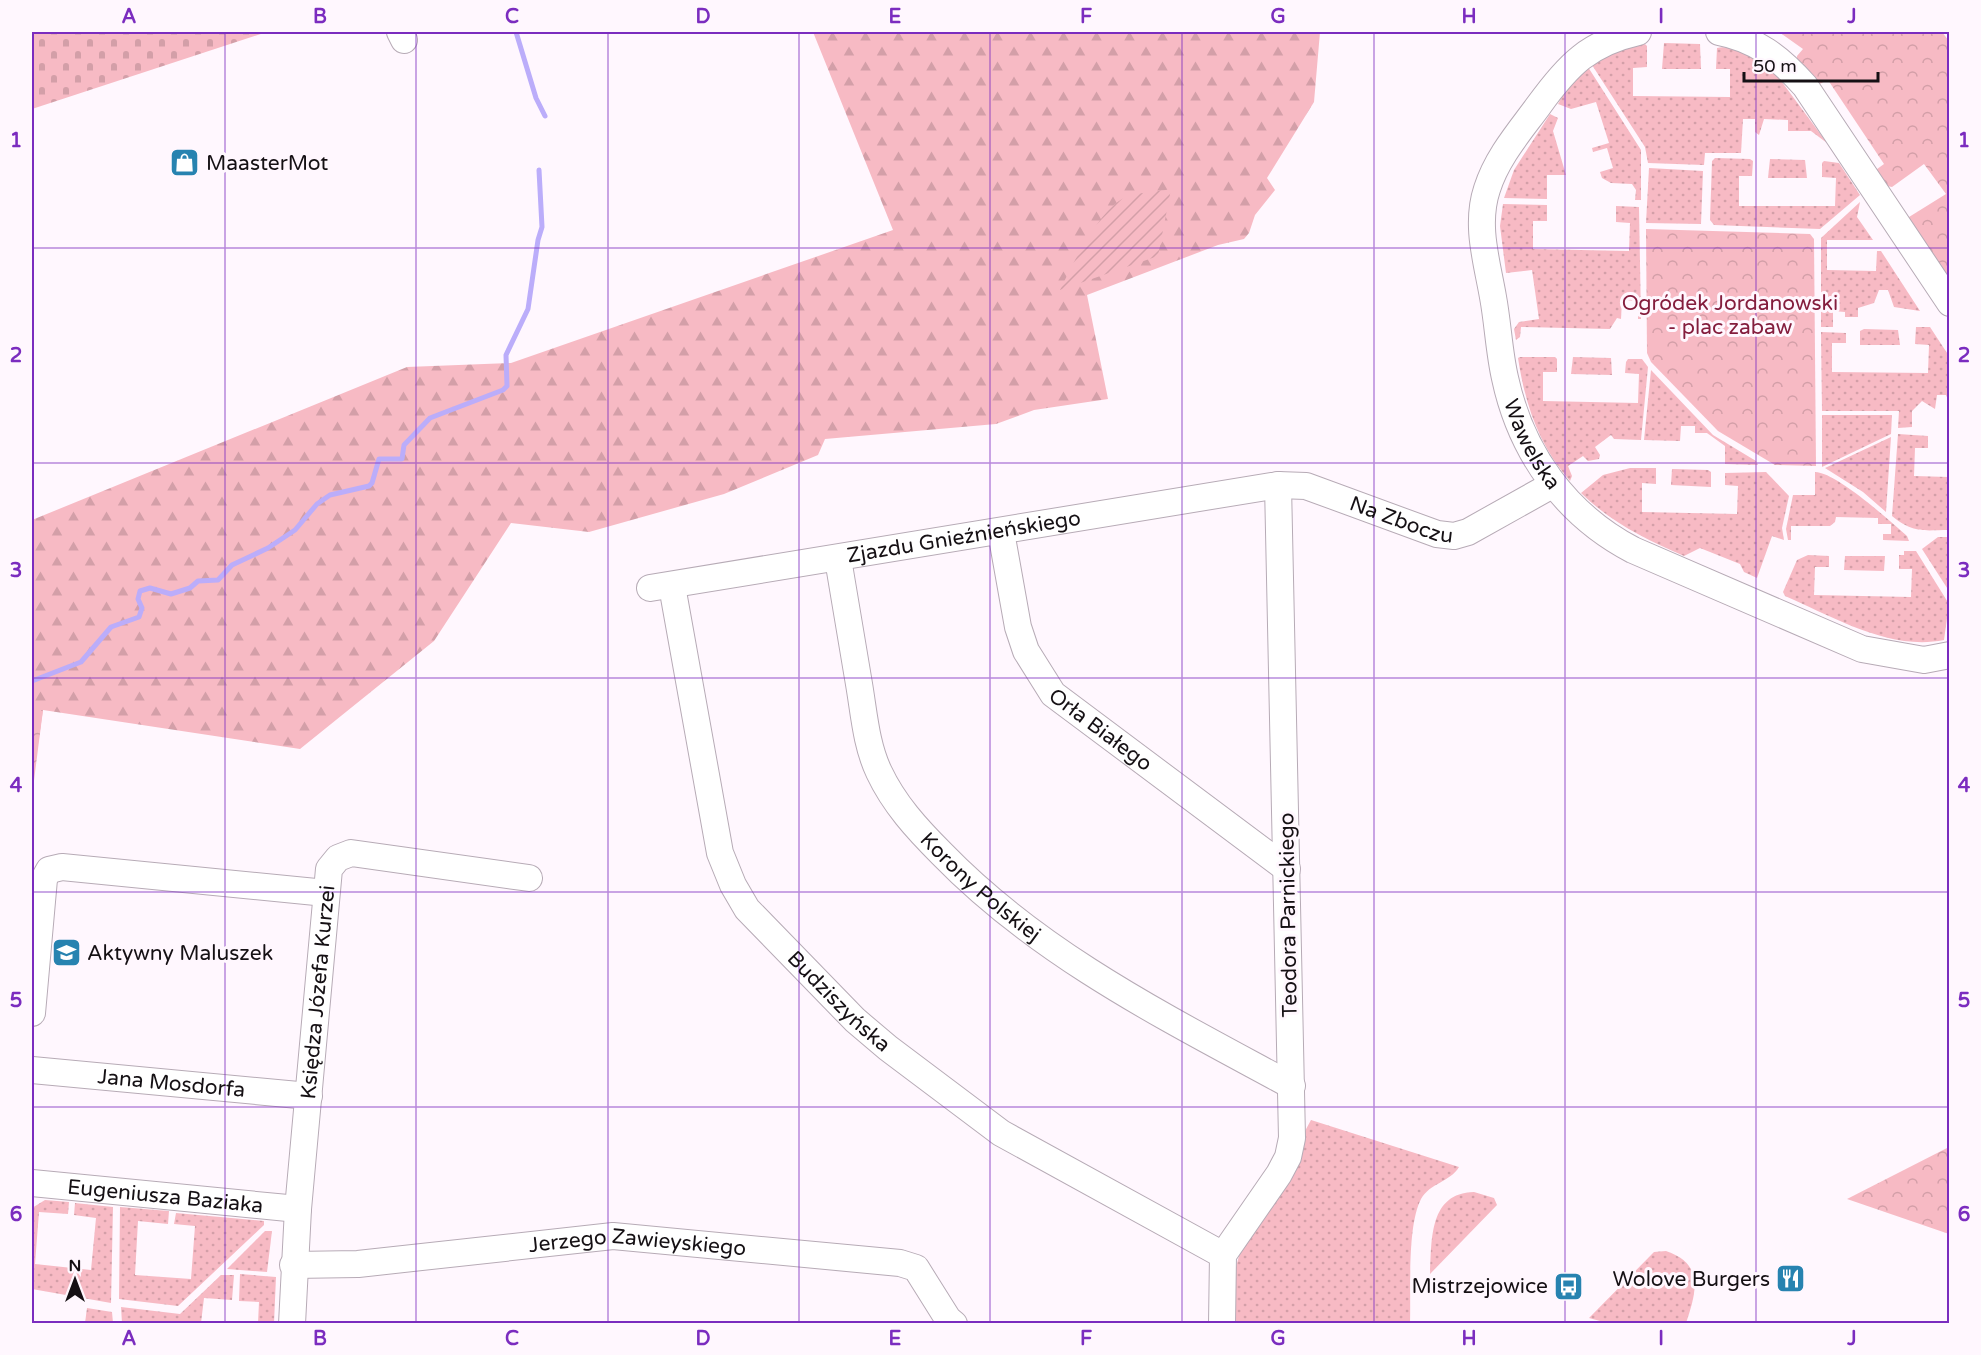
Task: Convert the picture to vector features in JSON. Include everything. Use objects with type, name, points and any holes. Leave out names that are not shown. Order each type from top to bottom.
[{"type":"street","name":"Wawelska","points":[[1638,32],[1599,44],[1568,67],[1507,148],[1486,191],[1482,215],[1488,276],[1513,411],[1552,485],[1583,518],[1617,541],[1862,649],[1924,660],[1950,656]]},
{"type":"street","points":[[1719,32],[1752,41],[1782,60],[1805,86],[1950,303]]},
{"type":"street","name":"Na Zboczu","points":[[1278,485],[1306,486],[1437,534],[1454,536],[1468,532],[1552,485]]},
{"type":"street","name":"Zjazdu Gnieźnieńskiego","points":[[661,587],[1278,485]]},
{"type":"street","name":"Teodora Parnickiego","points":[[1223,1255],[1279,1174],[1288,1157],[1293,1138],[1278,485]]},
{"type":"street","name":"Orła Białego","points":[[1001,532],[1018,627],[1026,651],[1053,693],[1287,869]]},
{"type":"street","name":"Korony Polskiej","points":[[838,559],[868,737],[878,770],[895,802],[918,830],[959,872],[1057,951],[1116,989],[1292,1086]]},
{"type":"street","name":"Budziszyńska","points":[[661,587],[720,853],[733,885],[747,909],[855,1020],[948,1095],[1001,1133],[1223,1255]]},
{"type":"street","name":"Księdza Józefa Kurzei","points":[[292,1323],[293,1265],[329,869],[338,858],[351,853],[530,878]]},
{"type":"street","points":[[32,1013],[44,879],[49,870],[62,867],[326,893]]},
{"type":"street","name":"Jana Mosdorfa","points":[[32,1070],[309,1096]]},
{"type":"street","name":"Eugeniusza Baziaka","points":[[32,1183],[298,1209]]},
{"type":"street","name":"Jerzego Zawieyskiego","points":[[293,1265],[358,1264],[613,1236],[900,1263],[916,1268],[948,1319],[954,1323]]},
{"type":"street","points":[[1222,1323],[1223,1255]]},
{"type":"green space","points":[[32,32],[267,32],[32,109]]},
{"type":"green space","points":[[813,32],[1320,32],[1314,102],[1267,178],[1275,190],[1255,215],[1249,233],[1244,239],[1218,245],[1087,295],[1108,399],[1034,410],[996,424],[825,439],[818,455],[724,494],[589,532],[511,523],[434,641],[300,749],[43,710],[32,785],[32,520],[407,367],[511,363],[893,230]]},
{"type":"green space","points":[[1779,32],[1942,32],[1949,41],[1950,271],[1942,278],[1909,226],[1909,217],[1946,194],[1924,164],[1892,187],[1882,185],[1873,172],[1884,164],[1828,80],[1815,86],[1797,62],[1797,56],[1803,49]]},
{"type":"green space","points":[[1664,43],[1700,44],[1701,69],[1662,69]]},
{"type":"green space","points":[[1645,44],[1647,46],[1647,67],[1633,68],[1633,96],[1730,97],[1730,69],[1716,69],[1717,48],[1724,47],[1750,57],[1779,78],[1827,143],[1811,131],[1788,131],[1788,120],[1764,119],[1759,135],[1755,132],[1755,119],[1743,119],[1741,153],[1705,153],[1704,165],[1648,163],[1645,147],[1592,65],[1618,51]]},
{"type":"green space","points":[[1588,67],[1641,150],[1641,200],[1635,200],[1636,190],[1632,184],[1611,183],[1602,178],[1600,172],[1613,168],[1607,148],[1593,152],[1592,148],[1609,143],[1596,102],[1571,109],[1558,104],[1567,88]]},
{"type":"green space","points":[[1550,114],[1558,118],[1553,131],[1566,175],[1547,175],[1547,199],[1504,198],[1514,170]]},
{"type":"green space","points":[[1715,158],[1753,161],[1752,176],[1739,176],[1739,206],[1835,206],[1836,178],[1822,177],[1824,161],[1839,163],[1860,195],[1820,229],[1714,225],[1710,220],[1712,161]]},
{"type":"green space","points":[[1770,159],[1805,160],[1807,178],[1768,178]]},
{"type":"green space","points":[[1649,168],[1703,171],[1701,224],[1646,223]]},
{"type":"green space","points":[[1171,189],[1158,256],[1060,290],[1087,239],[1115,204],[1129,196]]},
{"type":"green space","points":[[1860,202],[1857,217],[1873,240],[1827,240],[1827,270],[1876,271],[1877,251],[1881,251],[1920,311],[1894,307],[1888,290],[1879,290],[1874,303],[1858,308],[1858,317],[1845,317],[1845,312],[1833,311],[1833,327],[1821,327],[1821,238]]},
{"type":"green space","points":[[1503,204],[1547,205],[1547,221],[1533,221],[1533,249],[1629,251],[1630,223],[1616,222],[1616,206],[1639,207],[1641,319],[1638,319],[1638,301],[1622,300],[1621,319],[1617,318],[1610,329],[1521,327],[1520,337],[1516,340],[1514,329],[1519,322],[1539,319],[1532,270],[1506,273],[1500,226]]},
{"type":"green space","name":"Ogródek Jordanowski - plac zabaw","points":[[1646,229],[1810,234],[1814,239],[1816,466],[1775,465],[1718,431],[1651,362],[1647,353]]},
{"type":"green space","points":[[1916,327],[1930,327],[1949,356],[1949,402],[1946,395],[1937,395],[1935,409],[1922,401],[1912,411],[1912,427],[1898,428],[1899,411],[1822,411],[1821,332],[1846,333],[1846,343],[1832,343],[1832,372],[1928,373],[1929,345],[1915,344]]},
{"type":"green space","points":[[1864,329],[1898,330],[1900,345],[1860,345],[1860,331]]},
{"type":"green space","points":[[1555,357],[1557,359],[1557,372],[1543,372],[1543,401],[1638,403],[1639,374],[1625,373],[1626,362],[1628,359],[1642,359],[1648,367],[1641,440],[1614,439],[1611,435],[1595,447],[1600,455],[1599,459],[1588,461],[1583,456],[1568,466],[1572,476],[1570,481],[1559,468],[1535,424],[1525,392],[1518,358]]},
{"type":"green space","points":[[1573,357],[1611,358],[1612,375],[1571,374]]},
{"type":"green space","points":[[1651,370],[1713,435],[1756,461],[1758,465],[1725,464],[1725,446],[1707,433],[1695,433],[1695,426],[1681,426],[1680,441],[1644,440]]},
{"type":"green space","points":[[1822,415],[1892,415],[1891,434],[1822,467]]},
{"type":"green space","points":[[1898,434],[1928,436],[1928,448],[1915,448],[1914,476],[1949,477],[1949,530],[1913,528],[1892,516]]},
{"type":"green space","points":[[1891,437],[1886,512],[1863,492],[1825,468]]},
{"type":"green space","points":[[1630,468],[1656,468],[1656,484],[1642,483],[1642,512],[1737,514],[1738,486],[1725,485],[1725,473],[1766,472],[1789,496],[1782,528],[1784,540],[1772,536],[1757,578],[1744,572],[1740,564],[1700,548],[1684,556],[1656,543],[1617,522],[1581,493],[1603,475]]},
{"type":"green space","points":[[1672,469],[1708,470],[1711,472],[1711,487],[1671,485]]},
{"type":"green space","points":[[1815,472],[1824,474],[1849,488],[1907,536],[1909,541],[1883,540],[1883,534],[1891,534],[1891,524],[1878,524],[1878,518],[1836,517],[1835,522],[1830,526],[1791,526],[1791,540],[1788,540],[1786,529],[1793,495],[1815,495]]},
{"type":"green space","points":[[1938,537],[1949,537],[1949,591],[1922,549]]},
{"type":"green space","points":[[1904,551],[1916,551],[1949,604],[1944,640],[1903,641],[1882,636],[1842,622],[1785,596],[1783,592],[1797,560],[1808,555],[1829,556],[1829,567],[1815,567],[1814,595],[1911,597],[1912,569],[1899,569],[1899,555],[1904,555]]},
{"type":"green space","points":[[1845,556],[1885,556],[1884,571],[1844,570]]},
{"type":"green space","points":[[43,710],[32,796],[32,711]]},
{"type":"green space","points":[[1311,1120],[1459,1167],[1451,1176],[1425,1194],[1417,1211],[1412,1242],[1410,1323],[1234,1324],[1234,1275],[1241,1248]]},
{"type":"green space","points":[[1949,1147],[1949,1234],[1847,1199]]},
{"type":"green space","points":[[1474,1192],[1494,1198],[1497,1205],[1430,1274],[1433,1234],[1440,1210],[1459,1194]]},
{"type":"green space","points":[[45,1200],[69,1202],[68,1214],[39,1212],[35,1264],[91,1270],[96,1218],[74,1215],[75,1203],[113,1207],[111,1303],[32,1289],[32,1208]]},
{"type":"green space","points":[[120,1207],[169,1211],[168,1224],[138,1221],[135,1275],[191,1279],[195,1226],[174,1224],[176,1213],[264,1221],[264,1225],[178,1306],[119,1299]]},
{"type":"green space","points":[[265,1231],[272,1231],[267,1272],[227,1269]]},
{"type":"green space","points":[[1666,1251],[1687,1264],[1692,1272],[1693,1301],[1686,1323],[1611,1324],[1589,1318],[1654,1252]]},
{"type":"green space","points":[[240,1274],[276,1277],[274,1323],[258,1323],[259,1302],[239,1301]]},
{"type":"green space","points":[[221,1275],[234,1275],[232,1300],[204,1298],[201,1323],[122,1323],[121,1307],[180,1314]]},
{"type":"green space","points":[[87,1308],[112,1312],[113,1323],[85,1323]]},
{"type":"waterway","points":[[516,32],[536,98],[545,116]]},
{"type":"waterway","points":[[32,681],[81,662],[111,627],[139,617],[142,608],[138,599],[140,591],[150,588],[171,594],[190,588],[198,581],[218,580],[232,565],[268,548],[295,530],[317,504],[330,495],[369,486],[379,459],[402,459],[404,445],[430,418],[503,390],[507,386],[506,355],[528,309],[542,227],[539,170]]},
{"type":"place","name":"MaasterMot","points":[[185,163]]},
{"type":"place","name":"Aktywny Maluszek","points":[[66,953]]},
{"type":"place","name":"Wolove Burgers","points":[[1791,1279]]},
{"type":"place","name":"Mistrzejowice","points":[[1569,1286]]}]
